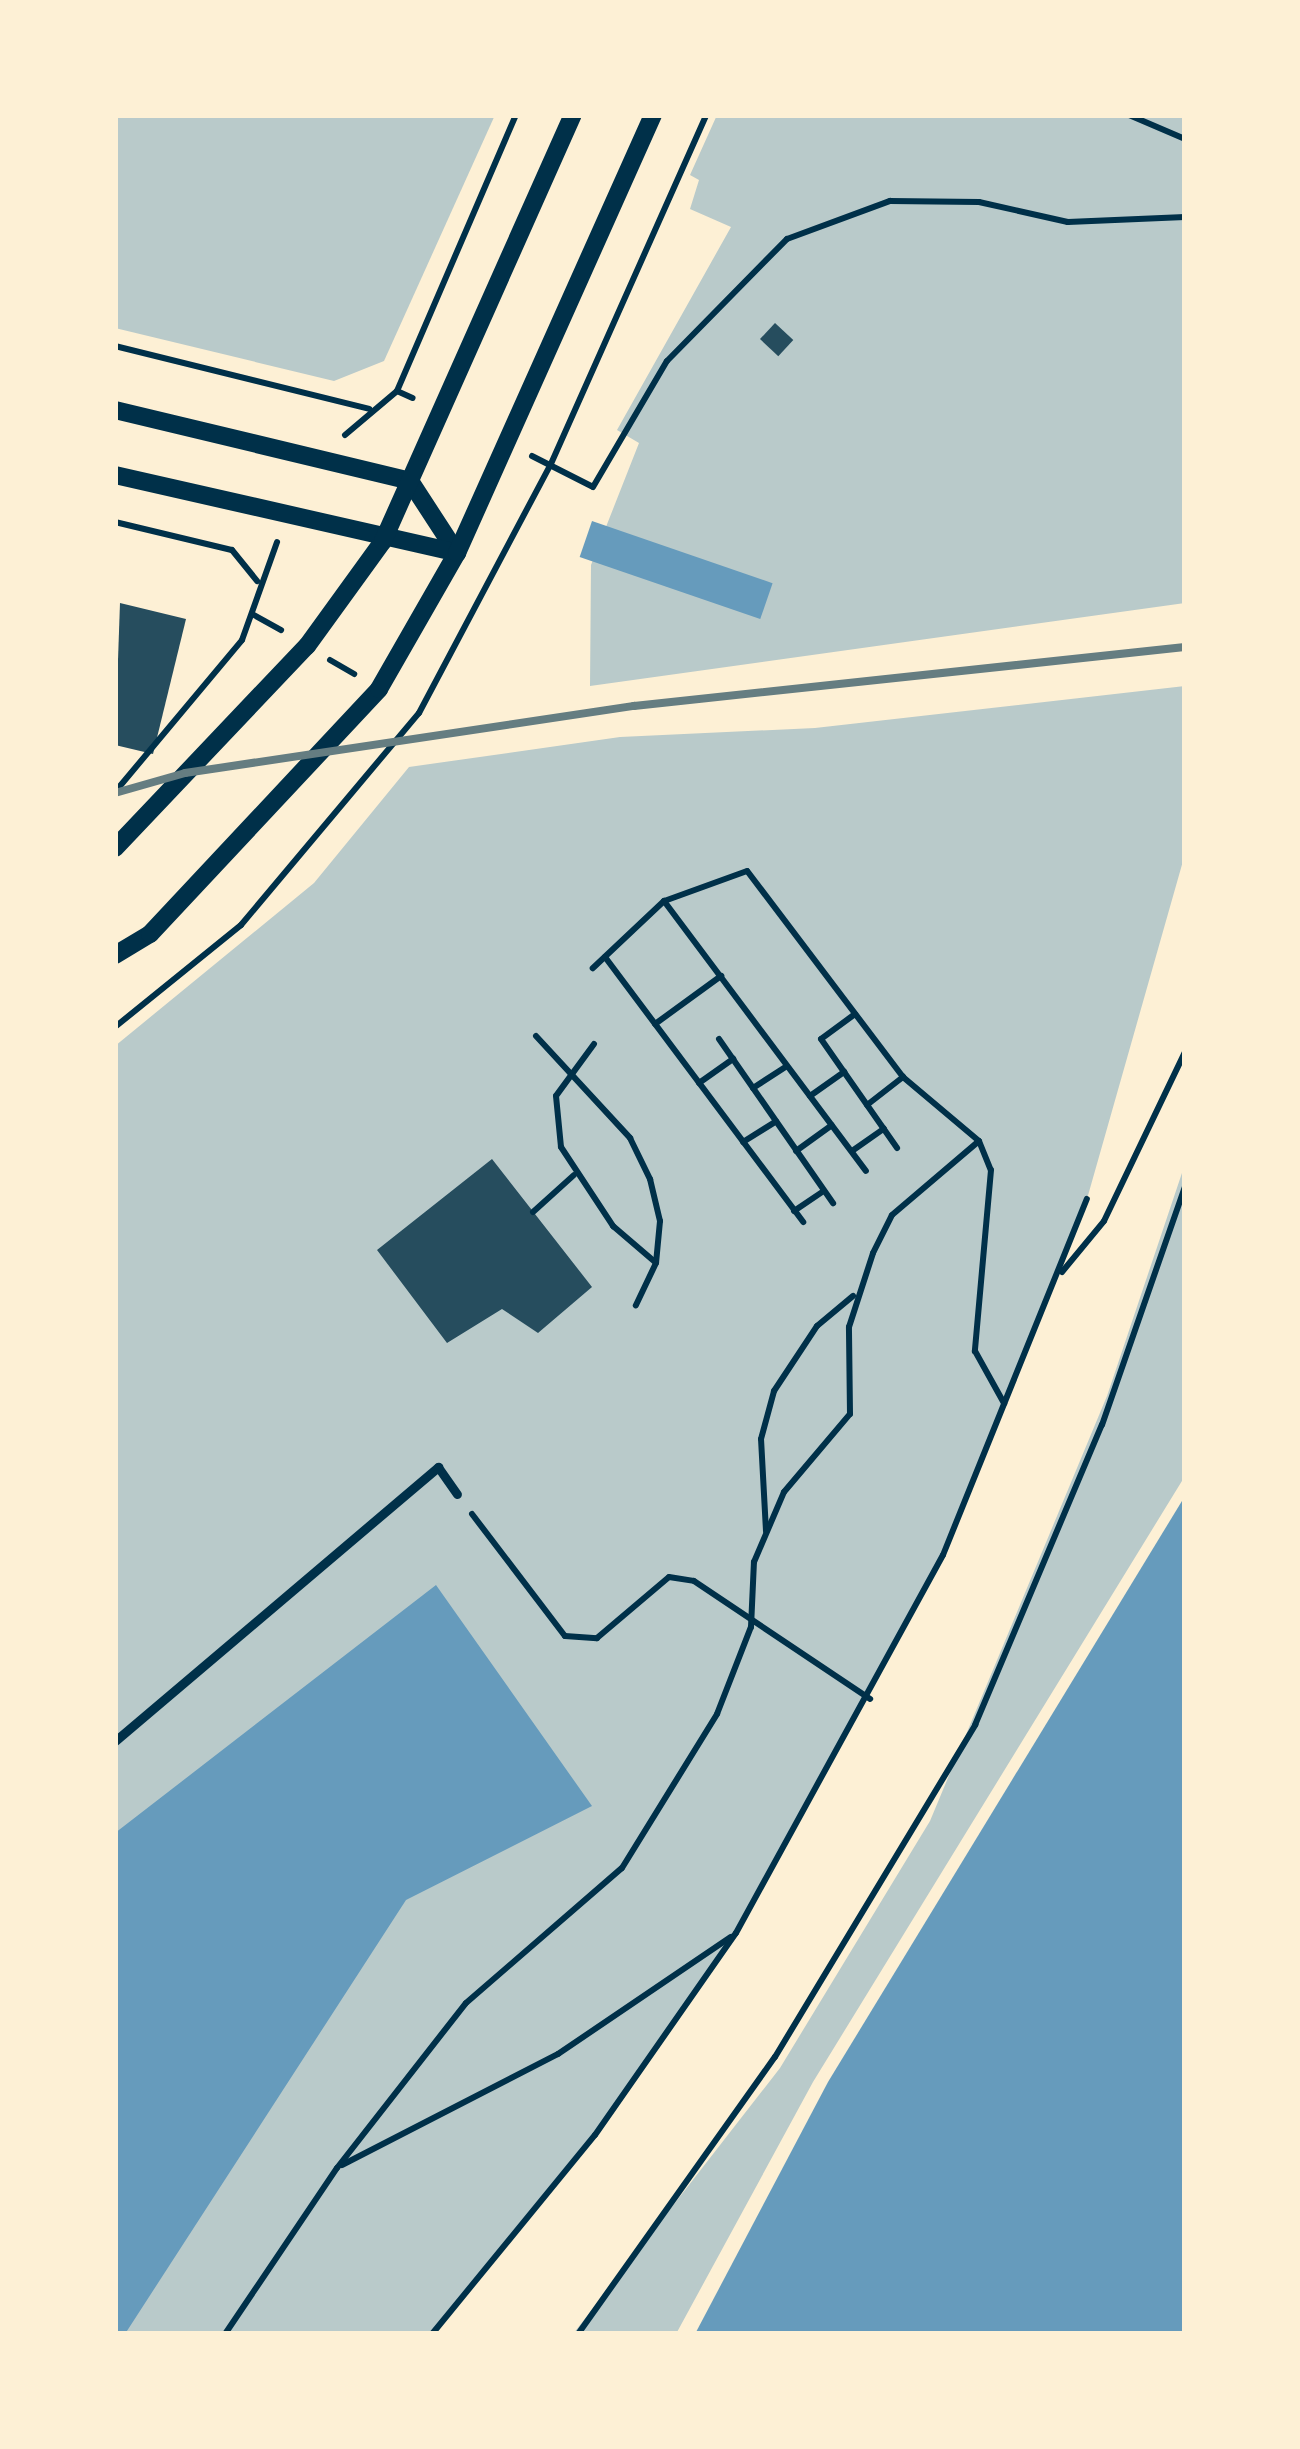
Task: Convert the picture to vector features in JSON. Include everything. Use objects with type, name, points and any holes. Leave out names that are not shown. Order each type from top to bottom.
[{"type":"street","points":[[115,848],[307,646],[383,541],[573,115]]},
{"type":"street","points":[[115,955],[150,934],[379,689],[458,552],[652,115]]},
{"type":"street","points":[[115,410],[410,480],[458,552]]},
{"type":"street","points":[[115,475],[383,541],[458,552]]},
{"type":"street","points":[[115,1740],[438,1468],[457,1494]]},
{"type":"path","points":[[115,346],[370,409],[397,391],[516,115]]},
{"type":"path","points":[[1129,115],[1185,139]]},
{"type":"path","points":[[507,443],[593,488],[667,361],[787,239],[890,201],[979,202],[1068,222],[1185,217]]},
{"type":"path","points":[[397,391],[442,410]]},
{"type":"path","points":[[115,522],[232,550],[258,581],[242,640],[115,792]]},
{"type":"path","points":[[594,968],[664,900],[748,871],[903,1078],[979,1141],[991,1170],[975,1351],[1004,1403]]},
{"type":"path","points":[[664,900],[866,1170]]},
{"type":"path","points":[[605,956],[803,1222]]},
{"type":"path","points":[[655,1024],[721,976]]},
{"type":"path","points":[[855,1014],[820,1039],[896,1148]]},
{"type":"path","points":[[536,1036],[564,1076],[630,1138],[660,1222],[656,1263],[636,1305]]},
{"type":"path","points":[[719,1039],[832,1203]]},
{"type":"path","points":[[594,1044],[564,1076],[558,1123],[574,1174],[613,1226],[656,1263]]},
{"type":"path","points":[[1058,1277],[1104,1221],[1185,1052]]},
{"type":"path","points":[[699,1082],[732,1059]]},
{"type":"path","points":[[753,1088],[788,1066]]},
{"type":"path","points":[[810,1096],[844,1072]]},
{"type":"path","points":[[867,1104],[903,1078]]},
{"type":"path","points":[[743,1142],[776,1121]]},
{"type":"path","points":[[796,1151],[832,1126]]},
{"type":"path","points":[[851,1152],[884,1130]]},
{"type":"path","points":[[229,2334],[337,2168],[466,2004],[622,1868],[718,1714],[751,1627],[754,1562],[784,1492],[850,1414],[855,1294],[892,1215],[979,1141]]},
{"type":"path","points":[[533,1212],[574,1174]]},
{"type":"path","points":[[578,2334],[775,2058],[975,1725],[1102,1424],[1185,1188]]},
{"type":"path","points":[[794,1211],[824,1191]]},
{"type":"path","points":[[432,2334],[595,2135],[736,1933],[870,1698],[1004,1403],[1087,1199]]},
{"type":"path","points":[[766,1533],[761,1439],[774,1391],[816,1326],[855,1294]]},
{"type":"path","points":[[457,1494],[564,1636],[597,1638],[669,1578],[694,1581],[751,1627],[870,1698]]},
{"type":"path","points":[[337,2168],[558,2054],[736,1933]]},
{"type":"shaded area","points":[[115,115],[495,115],[384,361],[334,381],[115,328]]},
{"type":"shaded area","points":[[717,115],[1185,115],[1185,603],[590,686],[591,565],[639,443],[617,430],[731,227],[690,209],[699,180],[690,175]]},
{"type":"shaded area","points":[[1185,686],[1185,854],[1087,1199],[943,1555],[736,1933],[595,2135],[432,2334],[115,2334],[115,1046],[314,883],[409,767],[620,737],[815,728]]},
{"type":"shaded area","points":[[1185,1164],[1185,1476],[813,2082],[676,2334],[573,2334],[780,2068],[930,1821],[1107,1396]]},
{"type":"water","points":[[592,521],[773,583],[760,619],[580,557]]},
{"type":"water","points":[[1185,1496],[1185,2334],[695,2334],[828,2082]]},
{"type":"water","points":[[436,1585],[592,1806],[406,1900],[125,2334],[115,2334],[115,1833]]},
{"type":"building","points":[[775,323],[793,340],[778,356],[760,339]]},
{"type":"building","points":[[120,603],[186,619],[153,754],[115,745]]},
{"type":"building","points":[[492,1159],[592,1287],[538,1333],[502,1309],[447,1343],[377,1250]]},
{"type":"railway","points":[[115,793],[185,773],[634,706],[1185,647]]}]
